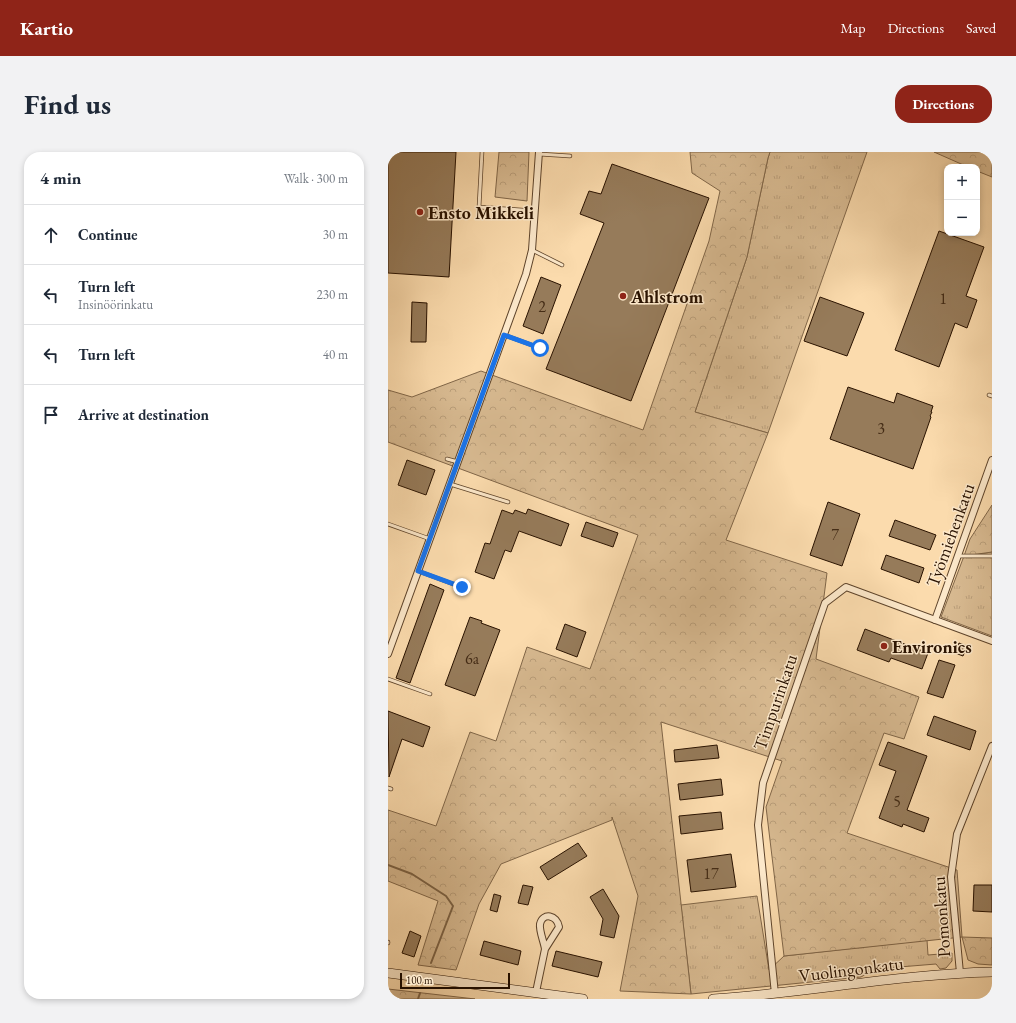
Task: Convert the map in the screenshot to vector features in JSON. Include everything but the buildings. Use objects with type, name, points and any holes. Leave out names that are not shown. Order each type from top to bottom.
[{"type":"street","points":[[388,654],[526,274],[532,250],[539,153]]},
{"type":"street","name":"Työmiehenkatu","points":[[935,620],[992,460]]},
{"type":"street","name":"Timpurinkatu","points":[[776,994],[758,825],[763,783],[824,603],[846,587],[992,641]]},
{"type":"street","name":"Pomonkatu","points":[[960,973],[951,877],[957,834],[992,746]]},
{"type":"street","points":[[535,996],[545,949],[559,927],[558,921],[553,917],[547,916],[542,919],[540,925],[545,949]]},
{"type":"street","name":"Vuolingonkatu","points":[[713,999],[776,994],[960,973],[992,972]]},
{"type":"street","points":[[388,973],[535,996],[583,999]]},
{"type":"lane","points":[[482,152],[479,207],[536,211]]},
{"type":"lane","points":[[539,153],[570,156]]},
{"type":"lane","points":[[532,250],[562,265]]},
{"type":"lane","points":[[504,335],[540,348]]},
{"type":"lane","points":[[447,459],[458,462]]},
{"type":"lane","points":[[450,484],[508,502]]},
{"type":"lane","points":[[388,524],[430,539]]},
{"type":"lane","points":[[958,556],[992,556]]},
{"type":"lane","points":[[418,571],[462,587]]},
{"type":"lane","points":[[388,679],[430,694]]},
{"type":"green space","points":[[499,152],[529,152],[527,201],[495,197]]},
{"type":"green space","points":[[690,152],[770,152],[747,257],[695,412],[768,433],[726,540],[827,573],[816,659],[919,697],[904,739],[884,733],[847,833],[957,870],[962,937],[784,956],[766,807],[782,761],[661,722],[691,994],[620,991],[638,896],[612,817],[612,820],[501,864],[479,904],[456,970],[418,965],[438,901],[388,881],[388,810],[436,826],[470,732],[496,741],[527,647],[590,669],[638,535],[388,442],[388,390],[412,397],[481,371],[643,430],[709,241],[720,191],[692,173]]},
{"type":"green space","points":[[770,152],[867,152],[768,433],[695,412],[747,257]]},
{"type":"green space","points":[[934,152],[992,152],[992,177],[980,172],[980,164],[961,164]]},
{"type":"green space","points":[[992,505],[992,552],[964,556],[970,539]]},
{"type":"green space","points":[[992,552],[992,636],[941,617],[964,556]]},
{"type":"green space","points":[[757,896],[769,970],[784,956],[927,940],[928,955],[952,953],[952,961],[946,968],[940,969],[936,964],[875,969],[861,977],[691,994],[681,905]]},
{"type":"green space","points":[[962,937],[992,938],[992,965],[978,964],[968,960]]},
{"type":"green space","points":[[388,989],[475,999],[388,999]]},
{"type":"waterway","points":[[388,865],[412,874],[446,896],[453,906],[431,963]]},
{"type":"waterway","points":[[418,999],[420,993]]},
{"type":"place","name":"Ensto Mikkeli","points":[[420,212]]},
{"type":"place","name":"Ahlstrom","points":[[623,296]]},
{"type":"place","name":"Environics","points":[[884,646]]},
{"type":"route","points":[[462,587],[418,571],[504,335],[540,348]]}]
